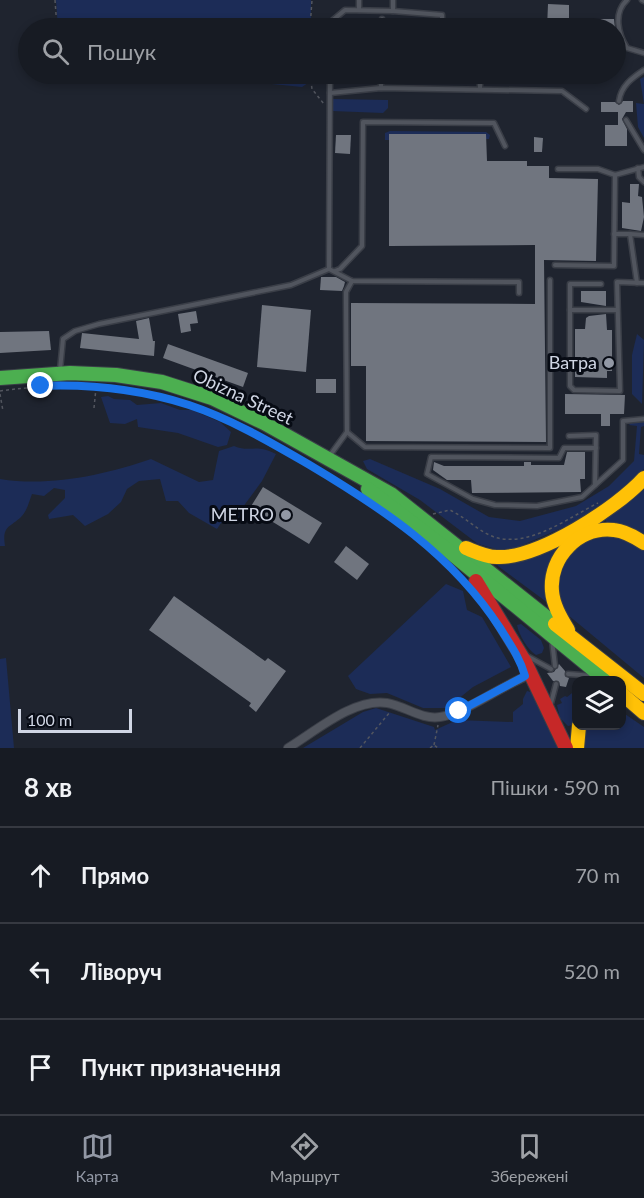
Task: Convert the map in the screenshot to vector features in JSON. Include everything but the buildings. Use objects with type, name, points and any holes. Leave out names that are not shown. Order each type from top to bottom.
[{"type":"highway","name":"Obizna Street","points":[[0,378],[60,373],[97,380],[155,381],[203,395],[273,429],[355,477]]},
{"type":"highway","points":[[355,477],[391,494],[644,694]]},
{"type":"highway","points":[[355,477],[461,569],[600,676]]},
{"type":"highway","points":[[457,545],[494,557],[502,557],[528,549],[601,516],[625,498],[644,478]]},
{"type":"highway","points":[[570,635],[552,596],[553,574],[559,555],[575,540],[602,530],[627,532],[644,543]]},
{"type":"highway","points":[[461,569],[503,621],[532,674],[566,748]]},
{"type":"highway","points":[[626,698],[644,712]]},
{"type":"highway","points":[[626,708],[644,712]]},
{"type":"highway","points":[[577,748],[579,730]]},
{"type":"street","points":[[288,748],[361,705],[375,702],[395,705],[423,715],[439,717],[459,711],[504,685],[532,674]]},
{"type":"lane","points":[[359,0],[359,10]]},
{"type":"lane","points":[[393,0],[393,11]]},
{"type":"lane","points":[[619,18],[619,13],[627,0]]},
{"type":"lane","points":[[337,18],[345,10],[442,15],[442,18]]},
{"type":"lane","points":[[626,46],[644,53]]},
{"type":"lane","points":[[619,102],[620,93],[630,79],[644,70]]},
{"type":"lane","points":[[329,269],[330,84]]},
{"type":"lane","points":[[480,84],[480,89]]},
{"type":"lane","points":[[330,93],[381,88],[562,90],[586,109]]},
{"type":"lane","points":[[626,120],[644,150]]},
{"type":"lane","points":[[334,271],[340,269],[362,246],[363,122],[494,123],[505,146]]},
{"type":"lane","points":[[558,169],[598,169],[615,176],[644,166]]},
{"type":"lane","points":[[638,168],[639,177],[644,182]]},
{"type":"lane","points":[[555,265],[614,266],[615,176]]},
{"type":"lane","points":[[614,234],[644,235]]},
{"type":"lane","points":[[630,234],[637,283]]},
{"type":"lane","points":[[60,373],[63,339],[75,331],[99,324],[291,285],[329,269],[352,281],[519,282],[519,293]]},
{"type":"lane","points":[[347,432],[365,447],[550,448],[550,280]]},
{"type":"lane","points":[[327,460],[347,432],[346,292],[352,281]]},
{"type":"lane","points":[[601,284],[570,284],[570,386],[574,390],[620,391],[620,324],[617,310],[617,282],[644,283]]},
{"type":"lane","points":[[570,310],[617,310]]},
{"type":"lane","points":[[596,448],[564,448],[559,458],[431,458],[427,474],[473,499],[495,505],[546,504],[582,497],[623,460],[623,421],[644,419]]},
{"type":"lane","points":[[569,436],[596,435],[595,486]]},
{"type":"lane","points":[[521,653],[553,668],[552,638]]},
{"type":"lane","points":[[568,674],[586,676]]},
{"type":"lane","points":[[550,713],[556,684]]},
{"type":"path","points":[[55,0],[56,18]]},
{"type":"path","points":[[311,18],[312,0]]},
{"type":"path","points":[[311,84],[312,89],[330,110]]},
{"type":"path","points":[[94,408],[97,380]]},
{"type":"path","points":[[3,411],[0,392],[97,380],[213,414],[267,441],[360,496]]},
{"type":"path","points":[[461,569],[471,587]]},
{"type":"path","points":[[360,748],[395,705]]},
{"type":"path","points":[[430,748],[434,745],[439,717]]},
{"type":"path","points":[[434,745],[438,748]]},
{"type":"shaded area","points":[[56,0],[311,0],[311,18],[57,18]]},
{"type":"shaded area","points":[[644,77],[644,104],[640,79]]},
{"type":"shaded area","points":[[271,84],[306,84],[302,87]]},
{"type":"shaded area","points":[[332,99],[388,100],[388,108],[383,113],[332,111]]},
{"type":"shaded area","points":[[636,103],[644,104],[644,138],[638,127]]},
{"type":"shaded area","points":[[390,131],[486,132],[490,135],[489,139],[486,139],[486,134],[389,134],[389,140],[385,140],[385,133]]},
{"type":"shaded area","points":[[637,334],[644,340],[642,404],[632,394],[632,355]]},
{"type":"shaded area","points":[[108,396],[114,399],[130,400],[137,405],[161,403],[180,410],[192,410],[220,422],[231,432],[227,445],[218,447],[178,433],[138,427],[137,419],[125,424],[110,423],[101,397]]},
{"type":"shaded area","points":[[644,422],[644,426],[641,427],[639,454],[644,455],[644,469],[622,494],[578,521],[516,548],[503,551],[478,544],[420,500],[367,469],[363,461],[370,459],[440,489],[489,517],[520,521],[576,506],[609,486],[634,461],[637,426],[629,425]]},
{"type":"shaded area","points":[[234,446],[245,449],[258,448],[276,454],[262,481],[240,511],[240,518],[221,523],[217,529],[189,513],[178,501],[166,501],[160,479],[139,481],[127,489],[121,502],[108,514],[85,526],[73,515],[49,519],[48,515],[65,498],[65,490],[54,488],[44,496],[32,494],[23,515],[6,531],[5,546],[0,546],[0,479],[38,482],[77,478],[151,459],[199,482],[213,480],[219,451]]},
{"type":"shaded area","points":[[644,484],[644,537],[615,524],[607,523],[605,519],[623,507]]},
{"type":"shaded area","points":[[613,534],[644,548],[644,678],[560,606],[557,571],[559,563],[580,543]]},
{"type":"shaded area","points":[[558,545],[546,576],[548,603],[497,563],[524,559]]},
{"type":"shaded area","points":[[446,584],[463,591],[467,610],[482,617],[511,667],[473,687],[447,708],[423,708],[387,693],[370,694],[356,689],[348,676]]},
{"type":"shaded area","points":[[521,624],[541,640],[544,648],[542,653],[536,655],[527,646],[517,625]]},
{"type":"shaded area","points":[[6,658],[14,748],[0,748],[0,659]]},
{"type":"shaded area","points":[[527,691],[534,693],[558,748],[303,748],[363,712],[376,708],[434,727],[435,730],[457,720],[513,722],[513,712],[523,704]]},
{"type":"shaded area","points":[[572,693],[572,725],[568,726],[560,718],[557,705],[562,703],[560,699]]},
{"type":"shaded area","points":[[626,715],[644,727],[644,748],[582,748],[584,730],[626,730]]},
{"type":"traffic: fast","points":[[0,378],[70,373],[116,375],[162,382],[212,398],[264,423],[391,494],[555,624]]},
{"type":"traffic: fast","points":[[368,489],[440,544],[601,676]]},
{"type":"traffic: slow","points":[[466,548],[497,557],[533,550],[596,517],[644,478]]},
{"type":"traffic: slow","points":[[568,630],[556,606],[552,591],[552,578],[561,556],[569,546],[589,533],[601,530],[622,532],[644,543]]},
{"type":"traffic: slow","points":[[555,624],[644,694]]},
{"type":"traffic: slow","points":[[626,697],[644,713]]},
{"type":"traffic: slow","points":[[577,748],[579,730]]},
{"type":"traffic: jam","points":[[476,581],[525,662],[566,748]]},
{"type":"place","name":"Ватра","points":[[609,363]]},
{"type":"place","name":"METRO","points":[[286,515]]},
{"type":"route","points":[[41,386],[99,387],[144,394],[189,405],[213,414],[260,437],[346,486],[413,533],[471,587],[514,650],[525,676],[504,685],[459,711]]}]
